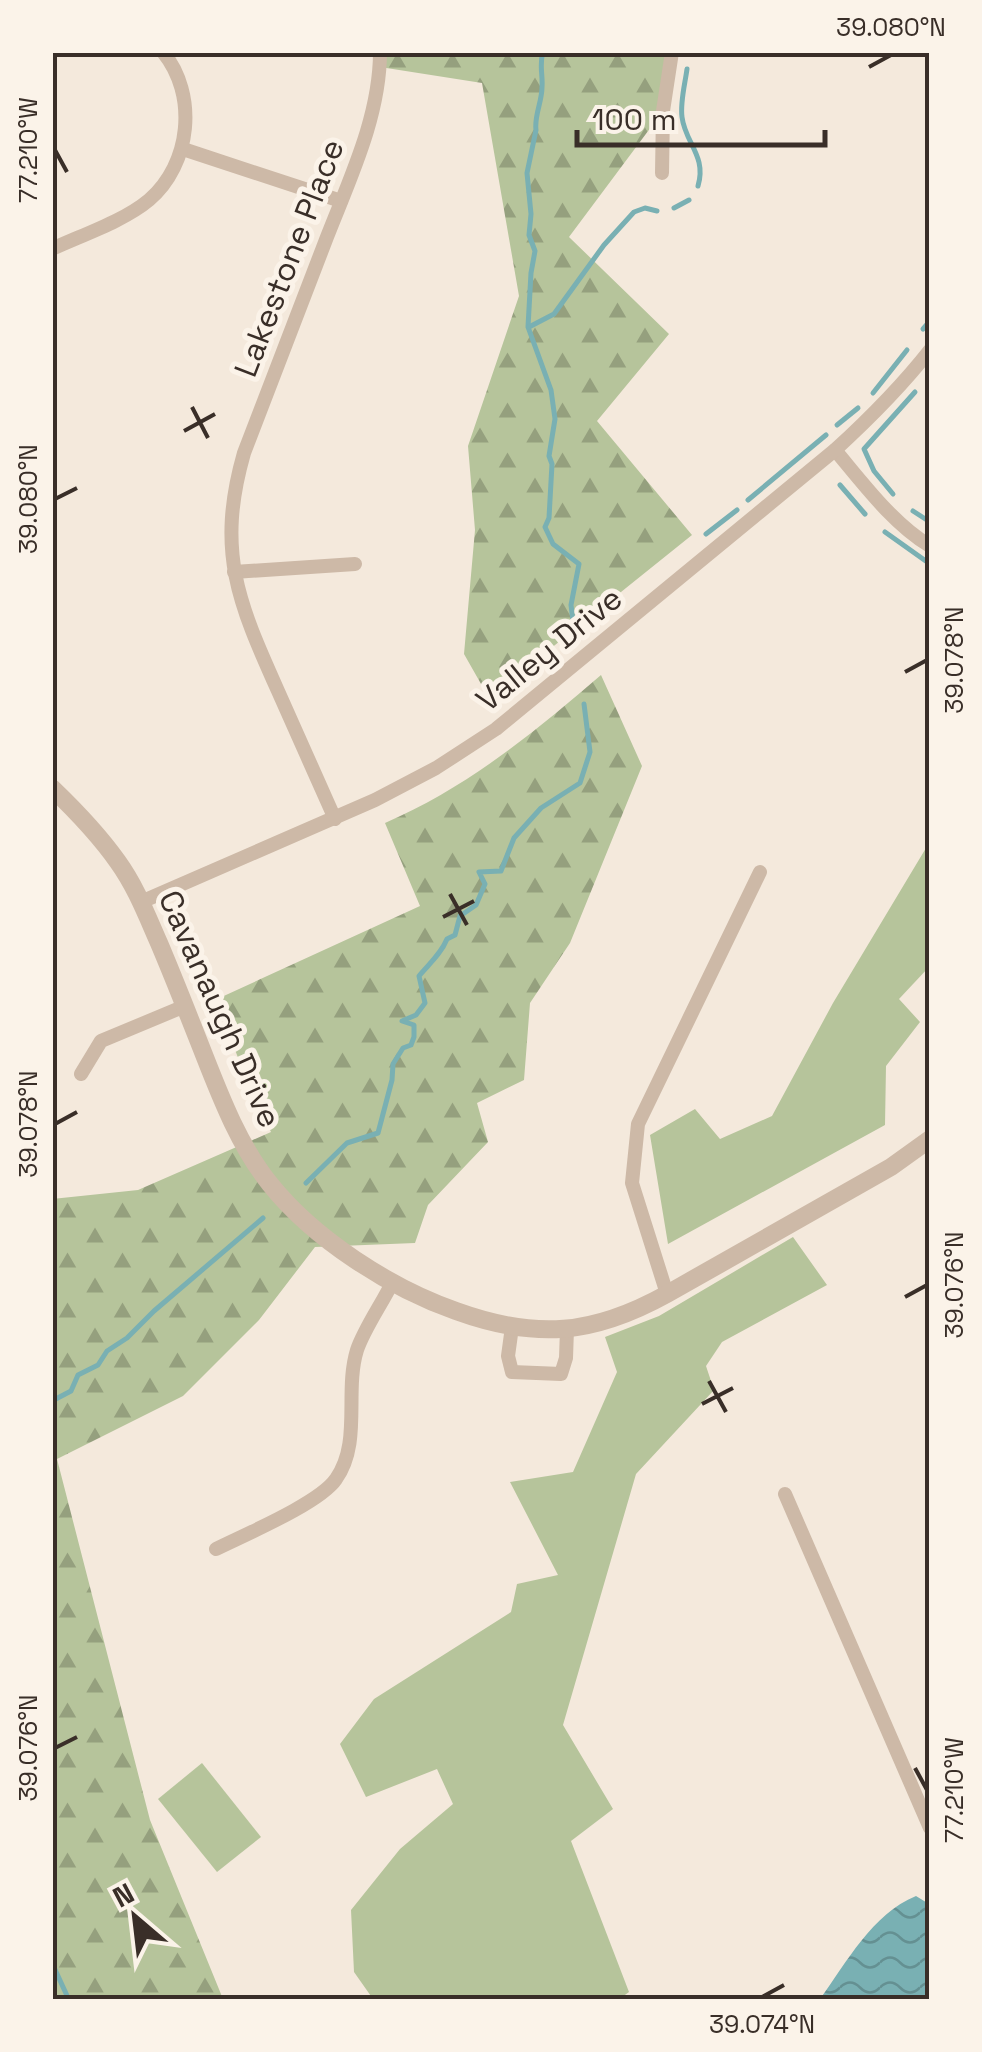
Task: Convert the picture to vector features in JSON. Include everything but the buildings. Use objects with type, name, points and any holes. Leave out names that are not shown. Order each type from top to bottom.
[{"type":"street","points":[[52,249],[150,199],[167,178],[183,149],[186,120],[183,91],[163,52]]},
{"type":"street","name":"Lakestone Place","points":[[335,819],[245,617],[231,547],[232,503],[241,462],[372,114],[380,52]]},
{"type":"street","points":[[662,173],[664,112],[672,52]]},
{"type":"street","points":[[183,149],[341,201]]},
{"type":"street","name":"Valley Drive","points":[[141,902],[335,819],[422,776],[496,729],[835,450],[878,412],[930,350]]},
{"type":"street","points":[[835,450],[876,498],[930,546]]},
{"type":"street","points":[[234,572],[355,564]]},
{"type":"street","name":"Cavanaugh Drive","points":[[52,788],[119,862],[141,902],[220,1096],[269,1182],[304,1220],[347,1254],[442,1306],[488,1322],[533,1331],[603,1323],[667,1294],[891,1167],[930,1140]]},
{"type":"street","points":[[667,1294],[632,1183],[638,1124],[760,872]]},
{"type":"street","points":[[81,1074],[102,1042],[185,1006]]},
{"type":"street","points":[[216,1550],[300,1507],[334,1483],[346,1462],[351,1434],[350,1389],[358,1349],[393,1282]]},
{"type":"street","points":[[512,1327],[508,1356],[512,1372],[561,1374],[567,1329]]},
{"type":"street","points":[[785,1494],[930,1828]]},
{"type":"green space","points":[[380,52],[672,53],[663,111],[569,237],[669,334],[597,421],[692,535],[489,698],[464,654],[475,530],[468,446],[519,296],[482,83],[380,67]]},
{"type":"green space","points":[[601,675],[642,766],[570,943],[530,1003],[524,1080],[477,1103],[488,1142],[428,1205],[415,1243],[315,1247],[259,1320],[183,1396],[57,1459],[150,1820],[223,1999],[53,1999],[52,1199],[138,1190],[271,1132],[215,1000],[420,906],[385,823],[498,758]]},
{"type":"green space","points":[[929,843],[929,967],[899,999],[920,1022],[886,1066],[885,1125],[668,1244],[650,1135],[695,1109],[720,1139],[772,1116],[833,1003]]},
{"type":"green space","points":[[793,1237],[827,1285],[722,1342],[706,1366],[714,1390],[636,1474],[563,1725],[613,1809],[571,1841],[629,1992],[618,2000],[373,1999],[354,1972],[351,1910],[400,1849],[453,1804],[437,1769],[366,1797],[340,1744],[374,1699],[511,1612],[517,1584],[558,1575],[510,1482],[573,1472],[617,1372],[605,1337],[659,1316]]},
{"type":"green space","points":[[202,1763],[261,1837],[217,1872],[158,1799]]},
{"type":"water","points":[[916,1896],[929,1904],[929,1999],[820,1999],[873,1927]]},
{"type":"waterway","points":[[543,52],[542,93],[527,173],[529,235],[535,251],[528,327],[551,390],[555,419],[549,456],[549,518],[545,527],[553,544],[579,564],[571,605],[574,629]]},
{"type":"waterway","points":[[687,69],[682,117],[700,166],[698,186]]},
{"type":"waterway","points":[[674,208],[689,200]]},
{"type":"waterway","points":[[529,327],[554,314],[604,245],[634,212],[645,208],[657,211]]},
{"type":"waterway","points":[[923,329],[930,321]]},
{"type":"waterway","points":[[873,393],[907,350]]},
{"type":"waterway","points":[[893,494],[874,471],[864,449],[915,392]]},
{"type":"waterway","points":[[837,425],[858,408]]},
{"type":"waterway","points":[[748,500],[826,435]]},
{"type":"waterway","points":[[840,485],[865,514]]},
{"type":"waterway","points":[[706,534],[737,510]]},
{"type":"waterway","points":[[913,511],[930,522]]},
{"type":"waterway","points":[[885,532],[930,564]]},
{"type":"waterway","points":[[306,1183],[347,1143],[378,1133],[393,1064],[414,1037],[414,1025],[402,1021],[416,1015],[425,1003],[419,976],[447,939],[455,935],[460,916],[476,905],[485,884],[479,872],[501,871],[514,838],[541,808],[580,783],[590,752],[584,704]]},
{"type":"waterway","points":[[52,1401],[71,1391],[78,1375],[98,1365],[107,1351],[127,1338],[263,1218]]},
{"type":"waterway","points":[[52,1963],[69,2000]]}]
